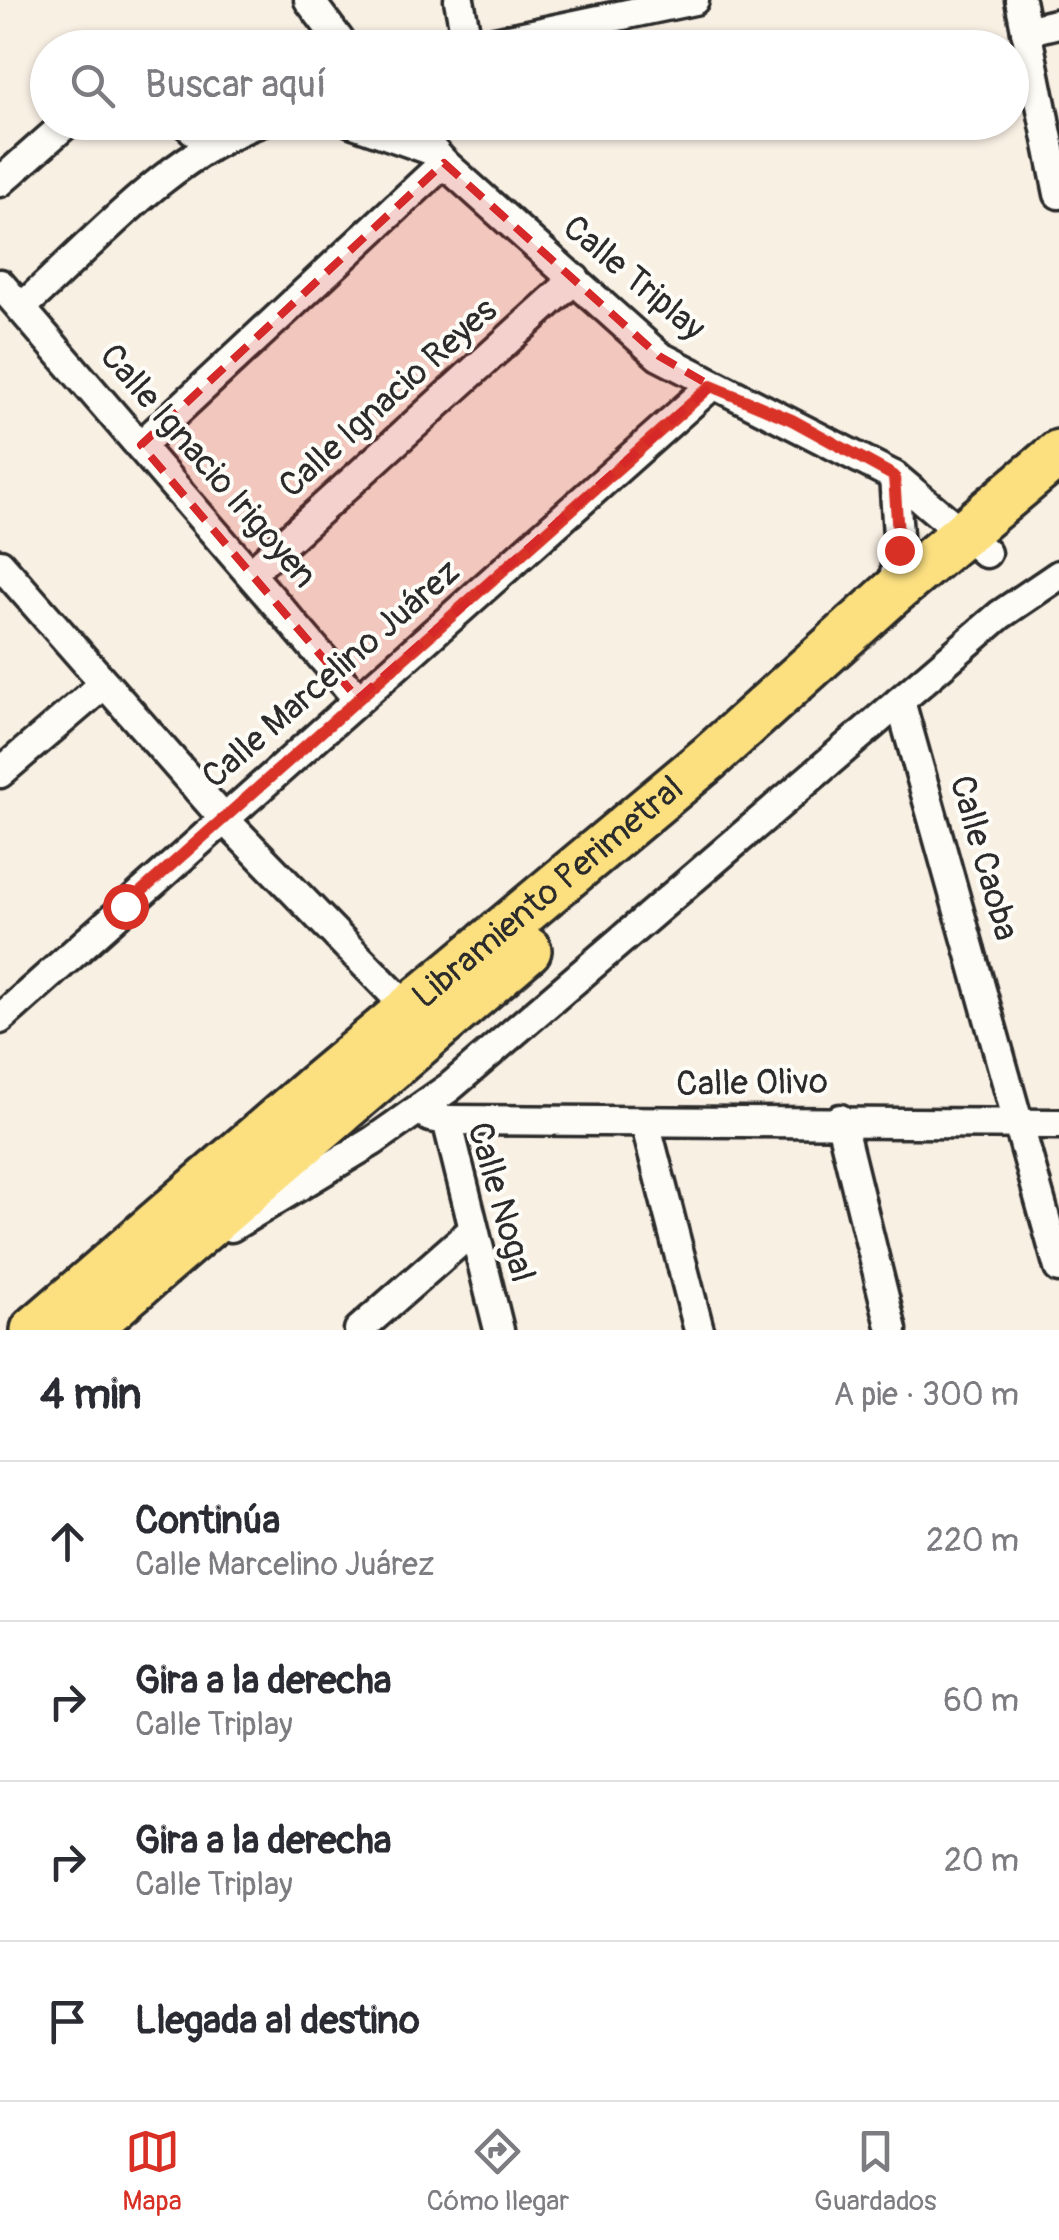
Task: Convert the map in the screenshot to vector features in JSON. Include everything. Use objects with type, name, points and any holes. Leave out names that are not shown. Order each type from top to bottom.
[{"type":"main road","name":"Libramiento Perimetral","points":[[34,1330],[420,1022],[976,543],[1059,453]]},
{"type":"main road","name":"Libramiento Perimetral","points":[[86,1330],[123,1310],[176,1248],[892,593],[1059,492]]},
{"type":"street","points":[[308,0],[331,30]]},
{"type":"street","points":[[460,0],[464,30]]},
{"type":"street","points":[[541,30],[649,5],[694,0]]},
{"type":"street","points":[[1020,0],[1026,30],[1059,23]]},
{"type":"street","points":[[1029,45],[1059,194]]},
{"type":"street","points":[[0,182],[48,140]]},
{"type":"street","points":[[204,140],[210,146]]},
{"type":"street","points":[[21,308],[182,165],[222,140]]},
{"type":"street","points":[[141,445],[438,157],[396,140]]},
{"type":"street","name":"Calle Triplay","points":[[423,140],[659,356],[711,386],[792,420],[894,476],[976,543]]},
{"type":"street","name":"Calle Ignacio Reyes","points":[[252,572],[574,279]]},
{"type":"street","name":"Calle Ignacio Irigoyen","points":[[0,284],[358,699]]},
{"type":"street","name":"Calle Marcelino Juárez","points":[[0,1019],[711,386]]},
{"type":"street","points":[[892,593],[899,550],[894,476]]},
{"type":"street","points":[[0,564],[224,819],[420,1022]]},
{"type":"street","points":[[176,1248],[193,1250],[413,1115],[1000,615],[1058,577]]},
{"type":"street","points":[[0,774],[104,685]]},
{"type":"street","name":"Calle Caoba","points":[[900,701],[1022,1123],[1059,1268]]},
{"type":"street","name":"Calle Nogal","points":[[413,1115],[447,1120],[498,1330]]},
{"type":"street","name":"Calle Olivo","points":[[447,1120],[1059,1124]]},
{"type":"street","points":[[840,1120],[892,1330]]},
{"type":"street","points":[[645,1122],[699,1330]]},
{"type":"street","points":[[358,1330],[473,1230]]},
{"type":"highlighted area","points":[[444,163],[659,356],[711,386],[358,699],[141,445]]},
{"type":"route","points":[[125,906],[711,386],[792,420],[894,476],[899,550]]}]
